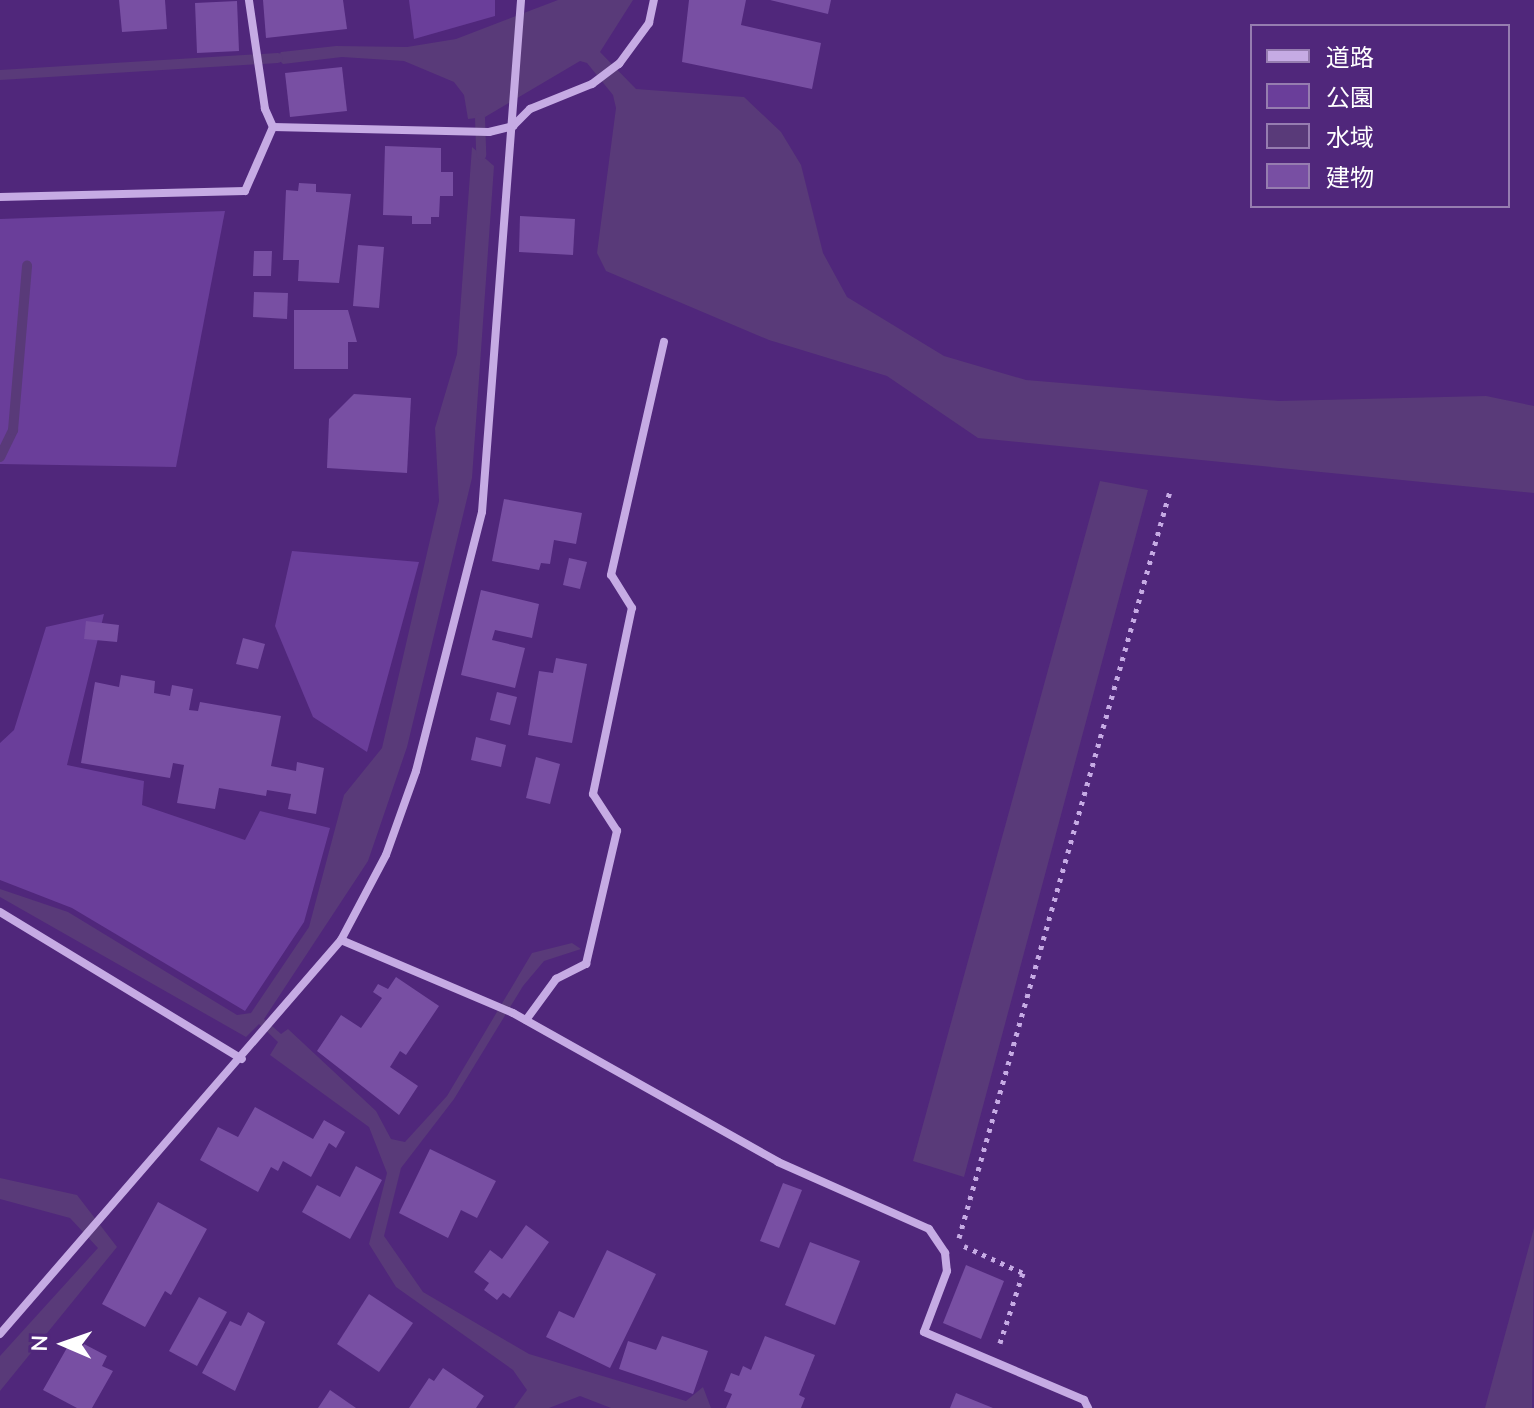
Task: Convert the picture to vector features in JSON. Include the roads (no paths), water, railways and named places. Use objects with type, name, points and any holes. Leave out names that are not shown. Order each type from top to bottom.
[{"type":"street","points":[[0,197],[245,191],[273,127],[249,0]]},
{"type":"street","points":[[0,1334],[242,1059],[341,940],[386,855],[416,771],[482,512],[521,0]]},
{"type":"street","points":[[273,127],[489,132],[513,126],[530,109],[592,84],[619,64],[649,23],[654,0]]},
{"type":"street","points":[[526,1020],[556,979],[586,964],[617,831],[593,794],[632,608],[611,575],[664,342]]},
{"type":"street","points":[[0,912],[242,1059]]},
{"type":"street","points":[[341,940],[513,1013],[778,1162],[929,1229],[945,1253],[947,1271],[924,1332],[1084,1400],[1088,1408]]},
{"type":"water","points":[[558,0],[633,0],[600,52],[636,89],[744,97],[781,132],[801,165],[823,253],[847,297],[944,356],[1026,380],[1279,401],[1486,396],[1534,406],[1534,493],[978,438],[887,376],[769,340],[606,271],[597,253],[616,108],[613,95],[587,63],[580,61],[485,117],[468,119],[464,95],[454,82],[404,61],[342,57],[283,64],[277,58],[281,52],[336,46],[407,47],[456,39]]},
{"type":"water","points":[[472,147],[494,166],[472,478],[407,747],[368,861],[264,1019],[281,1034],[288,1029],[376,1111],[391,1139],[405,1142],[447,1096],[532,953],[572,943],[581,949],[544,961],[523,986],[454,1099],[401,1168],[384,1236],[423,1292],[529,1354],[686,1401],[703,1387],[711,1408],[611,1408],[580,1396],[549,1408],[514,1408],[527,1390],[513,1370],[396,1287],[369,1244],[387,1173],[369,1127],[270,1055],[278,1042],[259,1024],[246,1037],[0,897],[0,889],[68,912],[237,1015],[251,1013],[309,927],[344,795],[382,748],[439,501],[435,428],[457,354]]},
{"type":"water","points":[[1100,481],[1148,490],[964,1177],[913,1161]]},
{"type":"water","points":[[0,1178],[77,1195],[117,1247],[0,1391],[0,1356],[98,1248],[70,1218],[0,1199]]},
{"type":"water","points":[[1534,1228],[1532,1408],[1485,1408]]},
{"type":"waterway","points":[[0,75],[277,58]]},
{"type":"waterway","points":[[480,118],[481,155]]},
{"type":"waterway","points":[[0,457],[13,430],[27,266]]}]
